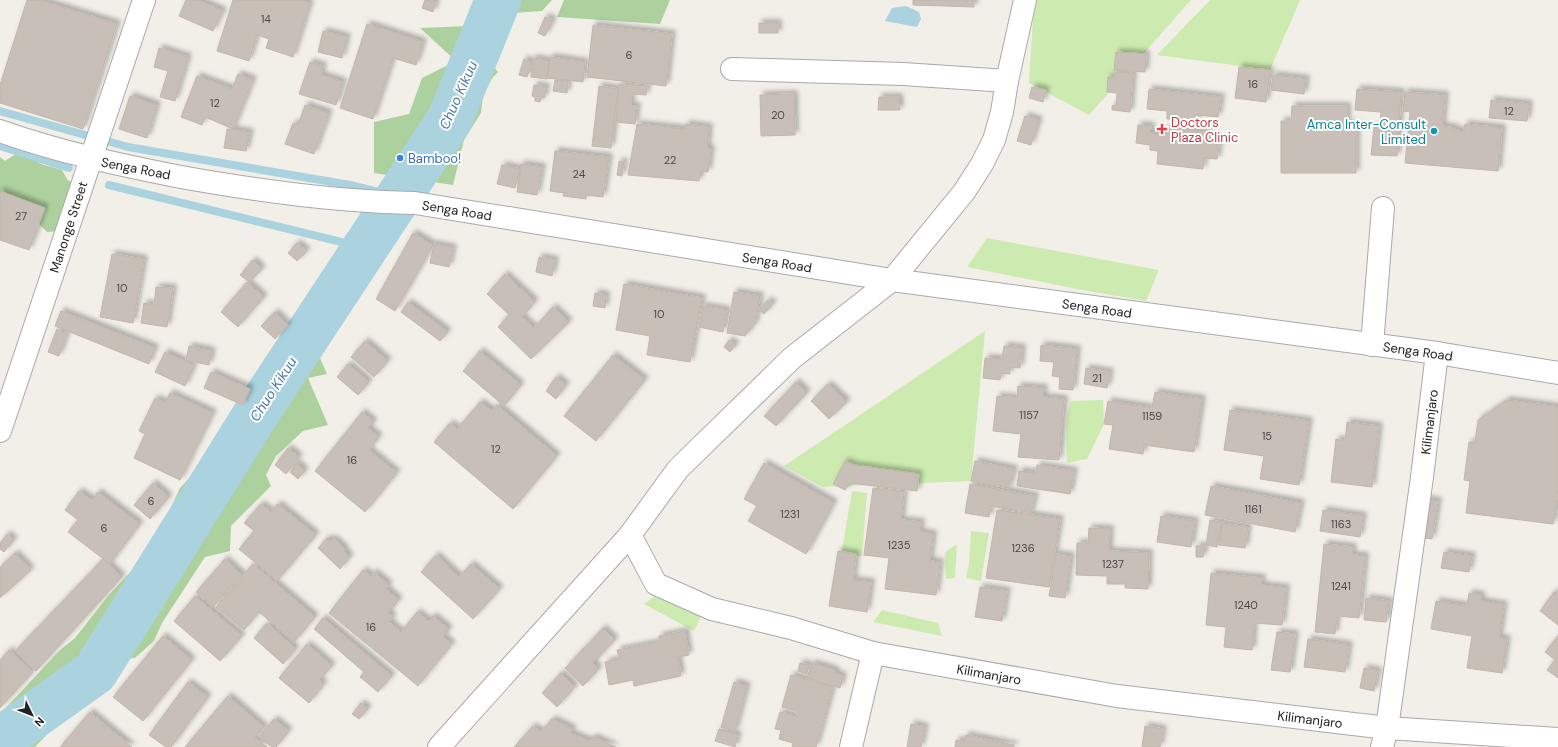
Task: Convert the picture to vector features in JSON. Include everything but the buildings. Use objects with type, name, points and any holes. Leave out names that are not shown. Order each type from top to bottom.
[{"type":"street","name":"Manonge Street","points":[[0,431],[144,0]]},
{"type":"street","points":[[439,747],[630,535],[678,469],[792,358],[892,280],[964,192],[982,164],[994,140],[1002,112],[1007,81],[1025,0]]},
{"type":"street","points":[[732,69],[911,75],[1007,81]]},
{"type":"street","name":"Senga Road","points":[[0,131],[90,158],[251,190],[379,202],[415,203],[892,280],[1437,353],[1558,373]]},
{"type":"street","points":[[1372,344],[1383,208]]},
{"type":"street","name":"Kilimanjaro","points":[[1385,738],[1422,477],[1437,353]]},
{"type":"street","name":"Kilimanjaro","points":[[630,535],[656,584],[712,609],[792,628],[873,653],[1117,696],[1385,738],[1558,739]]},
{"type":"street","points":[[851,747],[873,653]]},
{"type":"green space","points":[[483,0],[552,0],[542,11],[514,13],[493,66],[498,72],[493,77],[483,95],[481,113],[464,140],[453,185],[374,173],[374,122],[409,114],[422,78],[456,61],[420,28],[468,26]]},
{"type":"green space","points":[[564,0],[670,0],[660,24],[557,17]]},
{"type":"green space","points":[[1034,0],[1191,0],[1089,115],[1029,83]]},
{"type":"green space","points":[[1210,0],[1300,0],[1270,70],[1157,55]]},
{"type":"green space","points":[[25,148],[40,164],[62,170],[67,179],[74,185],[60,231],[47,232],[39,224],[0,200],[0,157],[5,161]]},
{"type":"green space","points":[[987,238],[1159,270],[1146,301],[967,267]]},
{"type":"green space","points":[[325,274],[354,288],[343,320],[320,358],[327,374],[308,378],[328,425],[303,431],[276,456],[266,475],[271,486],[231,526],[230,551],[205,557],[162,623],[154,641],[135,658],[124,659],[85,705],[69,711],[35,747],[0,747],[0,714],[60,650],[75,638],[108,596],[151,550],[180,488],[246,418],[260,380],[298,314]]},
{"type":"green space","points":[[985,331],[971,481],[823,487],[784,466]]},
{"type":"green space","points":[[1103,400],[1104,424],[1087,459],[1067,463],[1067,416],[1071,401]]},
{"type":"green space","points":[[852,491],[867,493],[862,556],[841,557]]},
{"type":"green space","points":[[971,531],[989,533],[981,581],[966,578],[969,564]]},
{"type":"green space","points":[[957,544],[955,578],[946,579],[945,552]]},
{"type":"green space","points":[[659,593],[703,612],[694,631],[644,604]]},
{"type":"green space","points":[[882,610],[938,623],[942,636],[873,622]]},
{"type":"water","points":[[906,6],[919,12],[921,19],[917,27],[885,21],[892,8]]},
{"type":"waterway","name":"Chuo Kikuu","points":[[0,740],[95,672],[259,409],[450,119],[498,0]]},
{"type":"waterway","points":[[0,111],[128,147],[350,185],[383,193]]},
{"type":"waterway","points":[[0,146],[69,168]]},
{"type":"waterway","points":[[109,185],[366,248]]},
{"type":"place","name":"Doctors Plaza Clinic","points":[[1162,129]]},
{"type":"place","name":"Amca Inter-Consult Limited","points":[[1434,131]]},
{"type":"place","name":"Bamboo!","points":[[400,158]]}]
